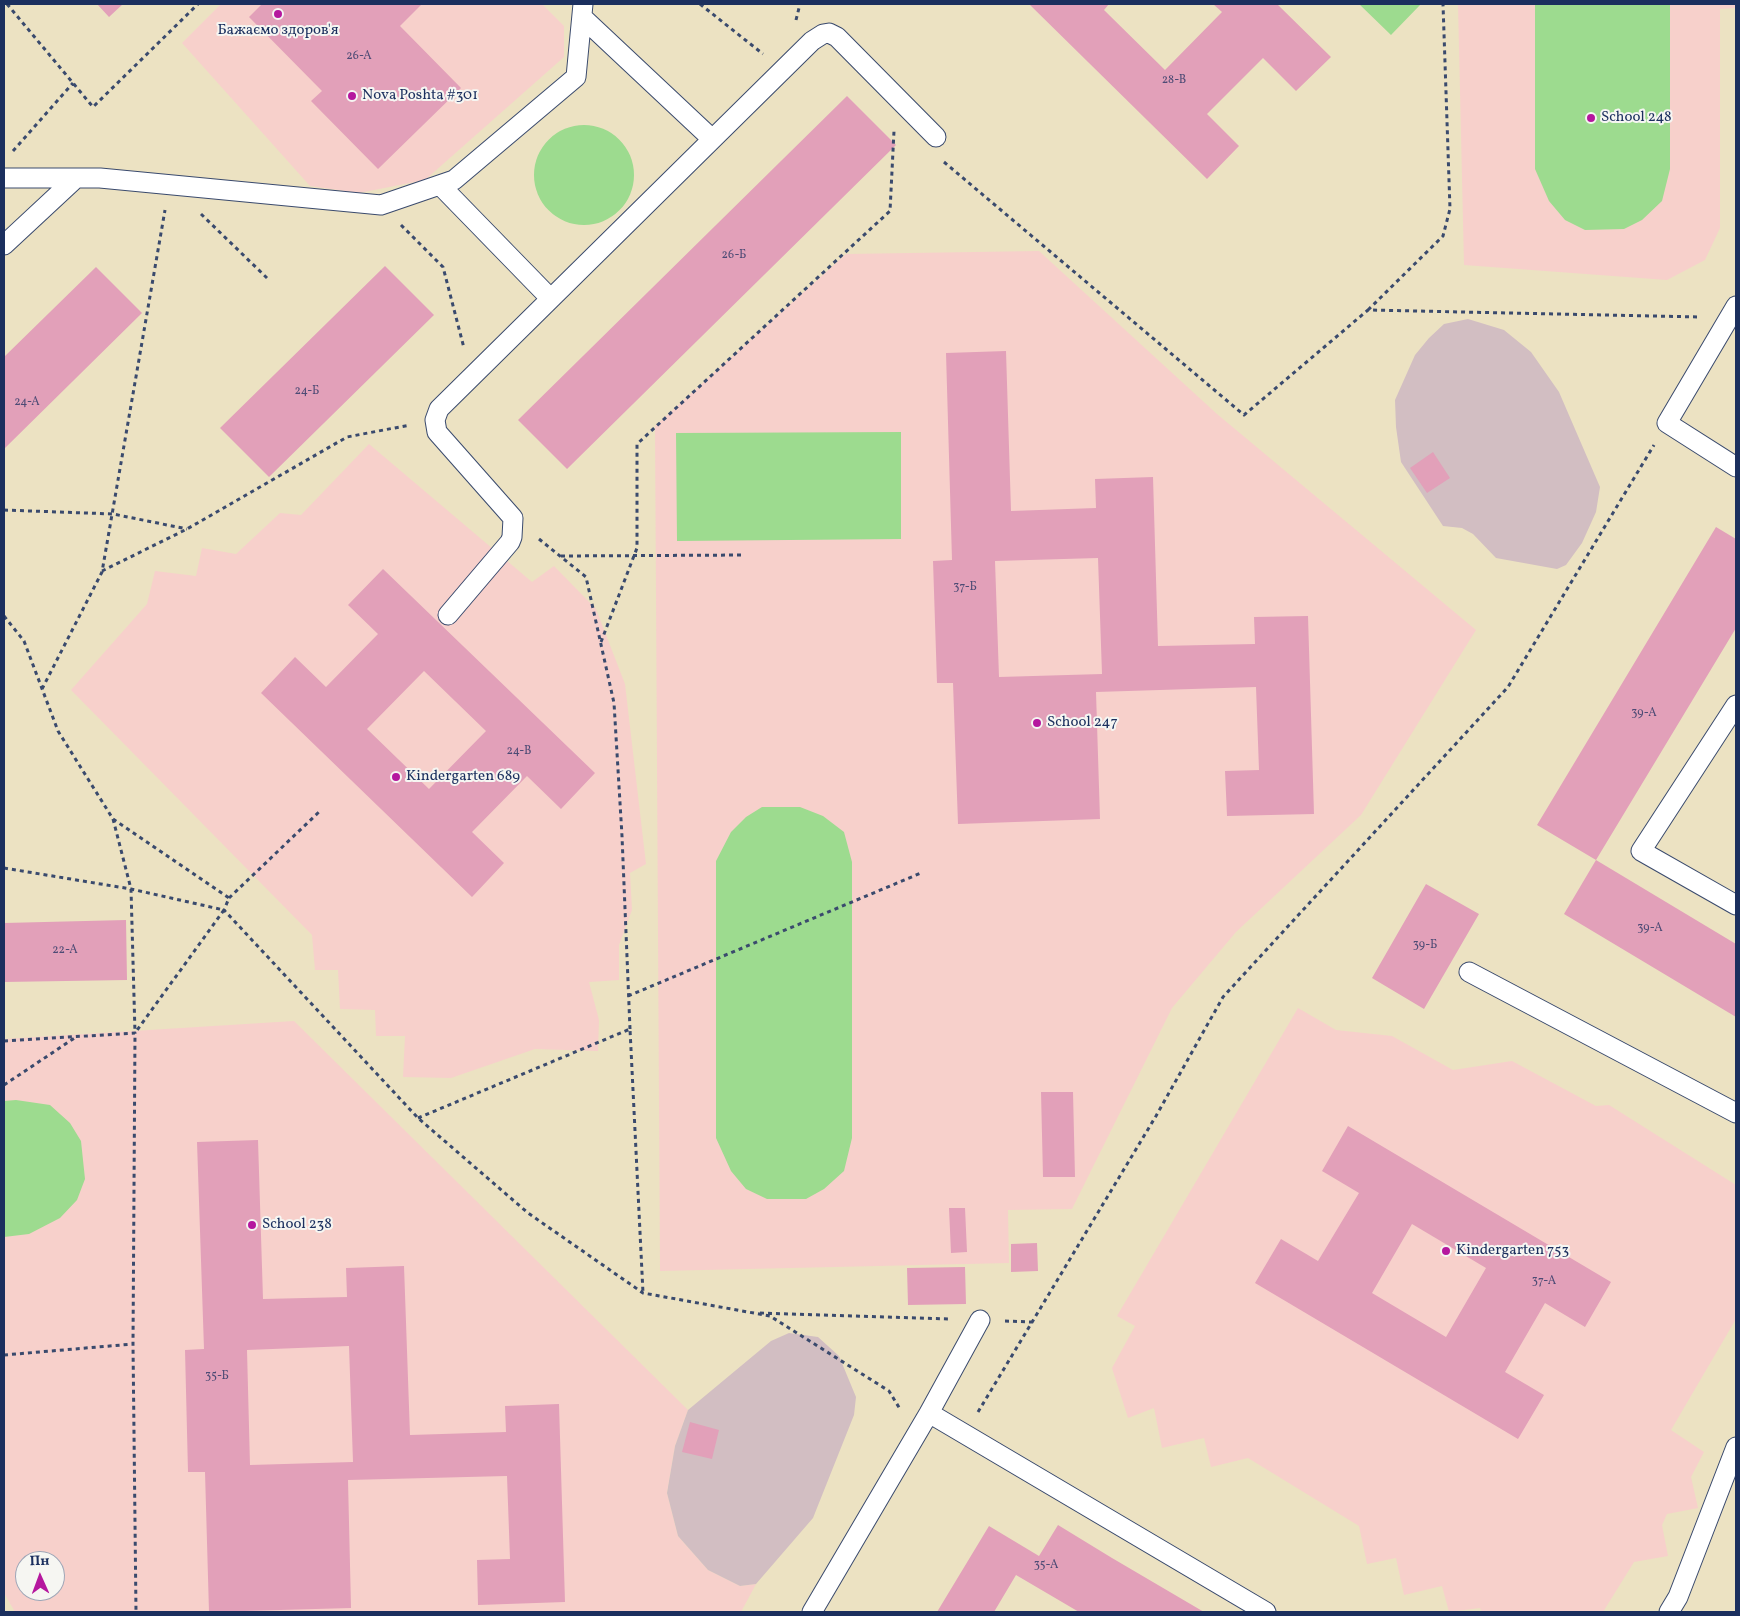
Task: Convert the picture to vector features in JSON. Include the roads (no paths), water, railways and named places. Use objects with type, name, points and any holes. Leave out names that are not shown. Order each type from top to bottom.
[{"type":"lane","points":[[582,10],[712,139]]},
{"type":"lane","points":[[4,178],[100,178],[381,205],[454,180],[576,77],[582,10]]},
{"type":"lane","points":[[448,614],[510,542],[512,537],[512,518],[437,432],[435,420],[438,409],[783,69],[812,41],[823,34],[829,33],[837,37],[936,137]]},
{"type":"lane","points":[[4,245],[76,179]]},
{"type":"lane","points":[[440,185],[550,298]]},
{"type":"lane","points":[[1733,312],[1668,423],[1736,467]]},
{"type":"lane","points":[[1736,705],[1641,851],[1736,905]]},
{"type":"lane","points":[[1469,972],[1736,1113]]},
{"type":"lane","points":[[812,1612],[929,1413],[980,1320]]},
{"type":"lane","points":[[929,1413],[1266,1612]]},
{"type":"lane","points":[[1669,1612],[1678,1597],[1736,1447]]},
{"type":"place","name":"Бажаємо здоров'я","points":[[278,14]]},
{"type":"place","name":"Nova Poshta #301","points":[[352,96]]},
{"type":"place","name":"School 248","points":[[1591,118]]},
{"type":"place","name":"School 247","points":[[1037,723]]},
{"type":"place","name":"Kindergarten 689","points":[[396,777]]},
{"type":"place","name":"School 238","points":[[252,1225]]},
{"type":"place","name":"Kindergarten 753","points":[[1446,1251]]}]
